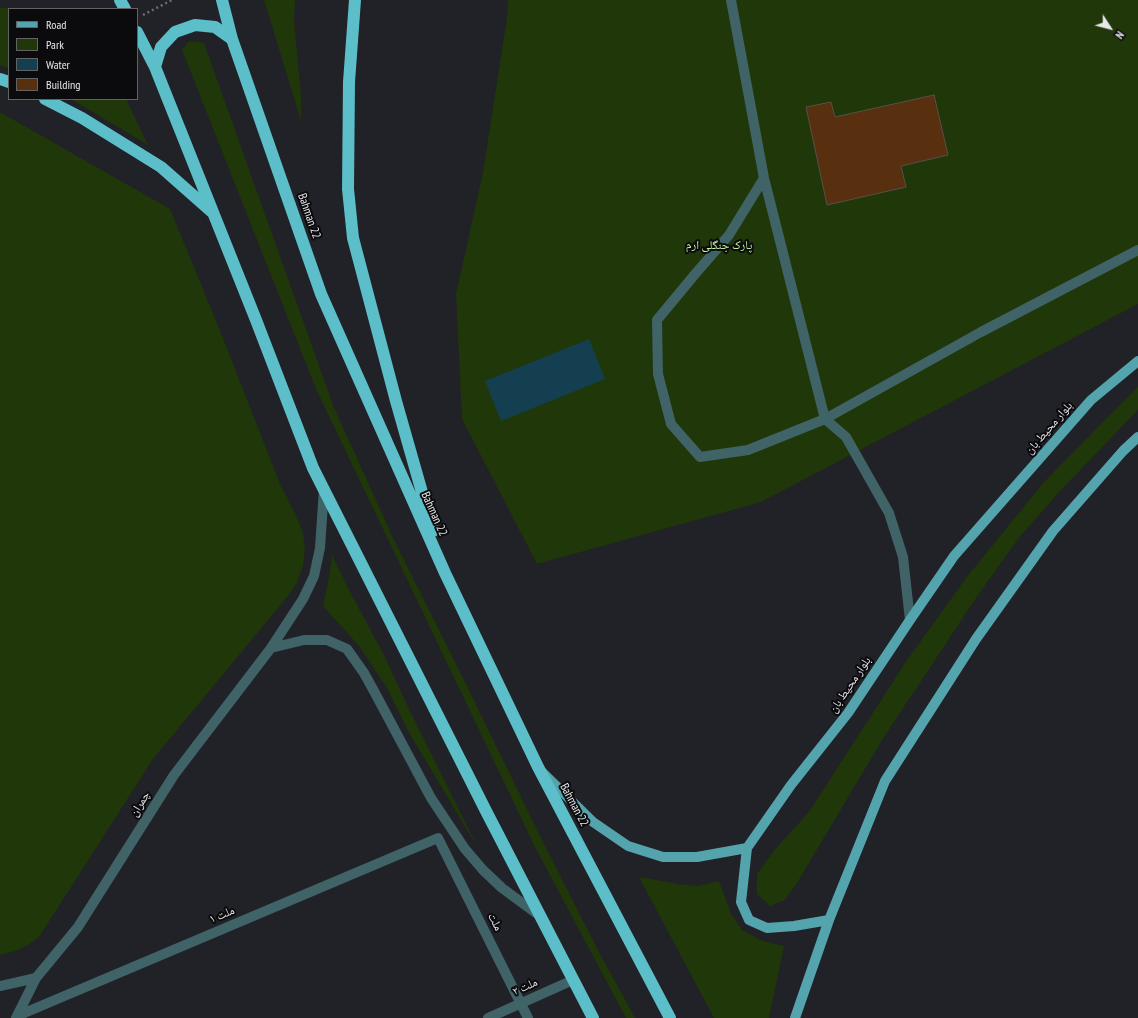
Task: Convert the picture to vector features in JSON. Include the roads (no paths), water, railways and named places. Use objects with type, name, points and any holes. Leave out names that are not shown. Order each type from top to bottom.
[{"type":"highway","name":"Bahman 22","points":[[222,0],[232,39],[322,294],[445,572],[538,767],[670,1018]]},
{"type":"highway","points":[[355,0],[349,82],[348,189],[353,238],[396,401],[445,572]]},
{"type":"highway","points":[[155,67],[161,47],[175,32],[188,27],[195,25],[215,27],[232,39]]},
{"type":"highway","points":[[138,34],[155,67],[215,214],[313,468],[486,811],[593,1018]]},
{"type":"highway","points":[[47,100],[82,118],[162,167],[215,214]]},
{"type":"main road","name":"بلوار محیط بان","points":[[747,848],[792,785],[848,713],[954,556],[1091,400],[1138,361]]},
{"type":"main road","points":[[795,1018],[829,920],[885,781],[963,658],[1053,531],[1123,451],[1138,437]]},
{"type":"main road","points":[[538,767],[593,822],[628,846],[663,857],[697,857],[747,848],[741,902],[749,920],[767,928],[794,926],[829,920]]},
{"type":"street","points":[[731,0],[764,178],[825,419],[846,437],[889,513],[903,557],[910,620]]},
{"type":"street","points":[[764,178],[729,236],[657,320],[658,374],[671,424],[700,457],[748,450],[825,419],[981,332],[1138,250]]},
{"type":"street","name":"چمران","points":[[16,1017],[36,978],[78,927],[174,775],[271,648],[303,599],[314,576],[320,548],[324,489]]},
{"type":"street","points":[[271,648],[304,640],[327,640],[347,649],[376,693],[431,798],[465,849],[483,870],[502,888],[541,916]]},
{"type":"street","name":"ملت","points":[[438,838],[528,1018]]},
{"type":"street","name":"ملت ۱","points":[[16,1017],[438,838]]},
{"type":"street","points":[[0,986],[36,978]]},
{"type":"street","name":"ملت ۲","points":[[488,1018],[573,980]]},
{"type":"water","points":[[589,339],[605,379],[501,421],[485,381]]},
{"type":"park label","name":"پارک جنگلی ارم","points":[[719,246]]}]
